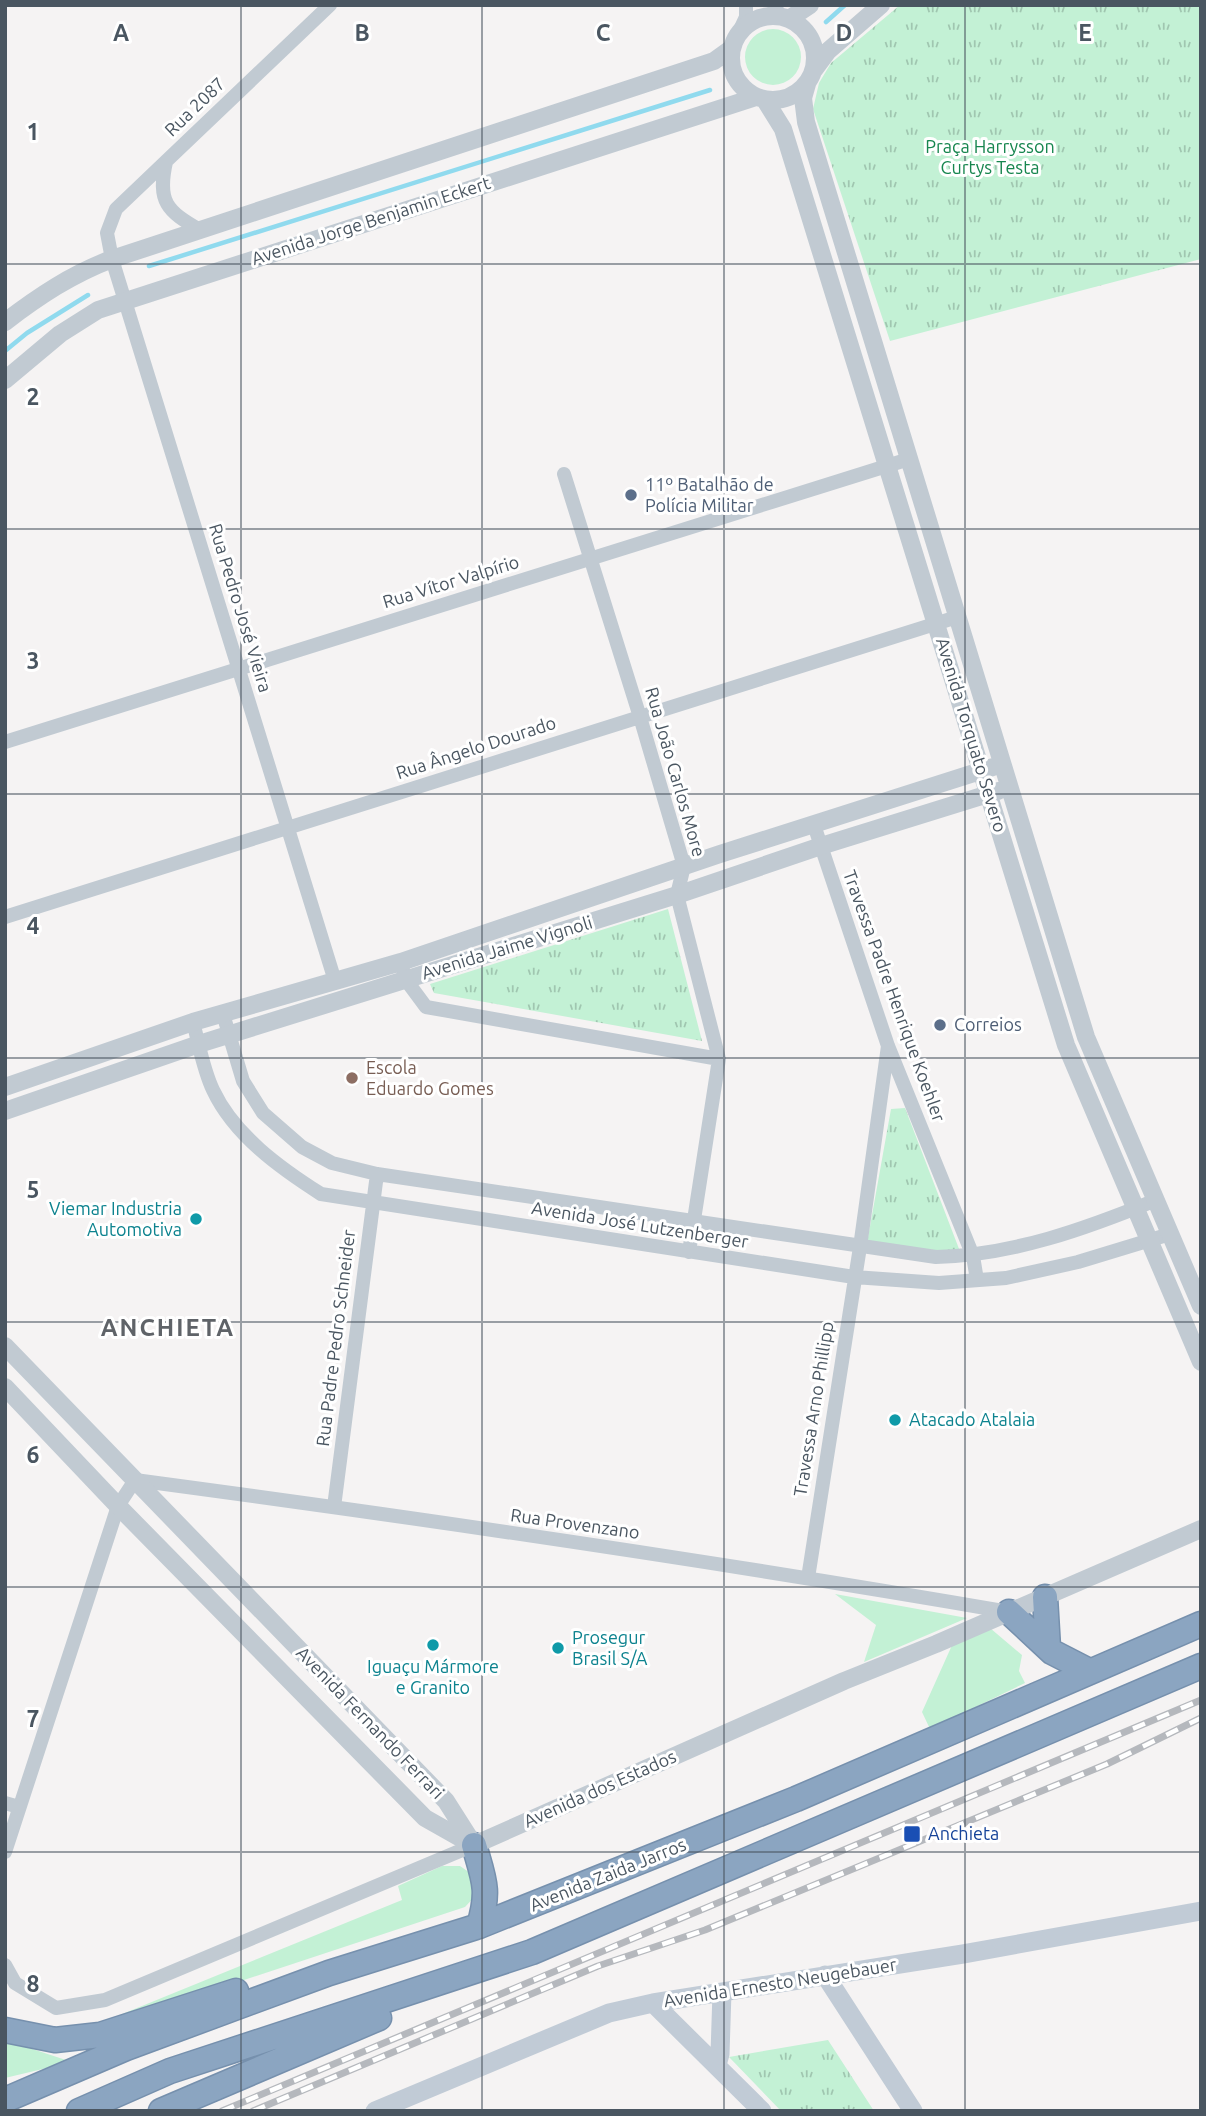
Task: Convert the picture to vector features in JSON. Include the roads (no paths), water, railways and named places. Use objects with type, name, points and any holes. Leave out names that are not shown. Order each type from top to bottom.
[{"type":"highway","points":[[1045,1597],[1048,1648]]},
{"type":"highway","points":[[1009,1612],[1048,1648],[1089,1671]]},
{"type":"highway","name":"Avenida Zaida Jarros","points":[[5,2100],[126,2048],[329,1973],[480,1926],[796,1799],[1201,1624]]},
{"type":"highway","points":[[161,2111],[1201,1666]]},
{"type":"highway","points":[[474,1845],[487,1888],[480,1926]]},
{"type":"highway","points":[[79,2111],[170,2071],[532,1952]]},
{"type":"highway","points":[[5,2029],[55,2040],[100,2035],[242,1988],[329,1973]]},
{"type":"highway","points":[[5,2093],[39,2085]]},
{"type":"main road","name":"Avenida Ernesto Neugebauer","points":[[375,2111],[609,2013],[653,2003],[963,1954],[1201,1911]]},
{"type":"main road","points":[[825,1975],[914,2111]]},
{"type":"main road","points":[[717,2065],[720,2054],[722,1992]]},
{"type":"main road","points":[[653,2003],[762,2111]]},
{"type":"street","name":"Rua 2087","points":[[110,253],[107,233],[116,209],[330,5]]},
{"type":"street","points":[[746,5],[746,17],[735,40],[731,63],[735,77],[744,89],[761,99],[789,98],[811,77],[828,51],[881,5]]},
{"type":"street","points":[[5,322],[37,297],[110,253],[200,230],[714,61],[758,18],[810,5]]},
{"type":"street","points":[[781,14],[800,26],[814,46],[816,58],[811,77]]},
{"type":"street","name":"Avenida Torquato Severo","points":[[811,77],[803,98],[806,122],[1086,1037],[1201,1306]]},
{"type":"street","name":"Avenida Torquato Severo","points":[[761,99],[783,129],[1066,1045],[1201,1362]]},
{"type":"street","name":"Avenida Jorge Benjamin Eckert","points":[[5,380],[60,334],[98,310],[761,99]]},
{"type":"street","points":[[166,161],[161,184],[168,207],[180,219],[200,230]]},
{"type":"street","name":"Rua Pedro José Vieira","points":[[110,253],[335,981]]},
{"type":"street","name":"Rua Vítor Valpírio","points":[[5,742],[909,458]]},
{"type":"street","name":"Rua João Carlos More","points":[[564,474],[684,866],[677,895],[719,1059],[688,1252]]},
{"type":"street","name":"Rua Ângelo Dourado","points":[[5,917],[957,617]]},
{"type":"street","name":"Avenida Jaime Vignoli","points":[[5,1087],[193,1022],[401,962],[684,866],[1003,764]]},
{"type":"street","name":"Avenida Jaime Vignoli","points":[[5,1111],[199,1044],[677,895],[821,846],[1010,787]]},
{"type":"street","name":"Travessa Padre Henrique Koehler","points":[[814,825],[888,1045],[973,1256],[977,1280]]},
{"type":"street","points":[[1029,925],[1050,920]]},
{"type":"street","points":[[401,962],[406,980],[426,1007],[719,1059]]},
{"type":"street","name":"Avenida José Lutzenberger","points":[[223,1014],[243,1082],[264,1113],[302,1147],[331,1163],[377,1174],[936,1257],[997,1253],[1065,1234],[1156,1200]]},
{"type":"street","name":"Avenida José Lutzenberger","points":[[193,1022],[213,1091],[240,1130],[282,1169],[321,1194],[854,1277],[939,1283],[1006,1278],[1078,1262],[1170,1234]]},
{"type":"street","name":"Travessa Arno Phillipp","points":[[808,1578],[860,1247],[888,1045]]},
{"type":"street","name":"Rua Padre Pedro Schneider","points":[[334,1507],[377,1174]]},
{"type":"street","name":"Avenida Fernando Ferrari","points":[[5,1346],[446,1801],[474,1845]]},
{"type":"street","points":[[11,1394],[38,1380]]},
{"type":"street","name":"Avenida Fernando Ferrari","points":[[11,1394],[425,1818],[474,1845]]},
{"type":"street","points":[[5,1852],[12,1805],[118,1506],[135,1480]]},
{"type":"street","name":"Rua Provenzano","points":[[135,1480],[808,1578],[1009,1612]]},
{"type":"street","name":"Avenida dos Estados","points":[[5,1965],[15,1983],[56,2008],[106,2000],[474,1845],[844,1681],[1201,1529]]},
{"type":"waterway","points":[[826,22],[845,5]]},
{"type":"waterway","points":[[149,266],[710,90]]},
{"type":"waterway","points":[[5,351],[27,333],[88,295]]},
{"type":"railway","points":[[222,2111],[1201,1700]]},
{"type":"railway","points":[[253,2111],[598,1966],[705,1930],[1107,1764],[1201,1718]]},
{"type":"place","name":"11º Batalhão de Polícia Militar","points":[[631,495]]},
{"type":"place","name":"Correios","points":[[940,1025]]},
{"type":"place","name":"Escola Eduardo Gomes","points":[[352,1078]]},
{"type":"place","name":"Viemar Industria Automotiva","points":[[196,1219]]},
{"type":"place","name":"Atacado Atalaia","points":[[895,1420]]},
{"type":"place","name":"Iguaçu Mármore e Granito","points":[[433,1645]]},
{"type":"place","name":"Prosegur Brasil S/A","points":[[558,1648]]},
{"type":"place","name":"Anchieta","points":[[912,1834]]},
{"type":"district","name":"ANCHIETA","points":[[168,1328]]},
{"type":"park label","name":"Praça Harrysson Curtys Testa","points":[[990,157]]}]
